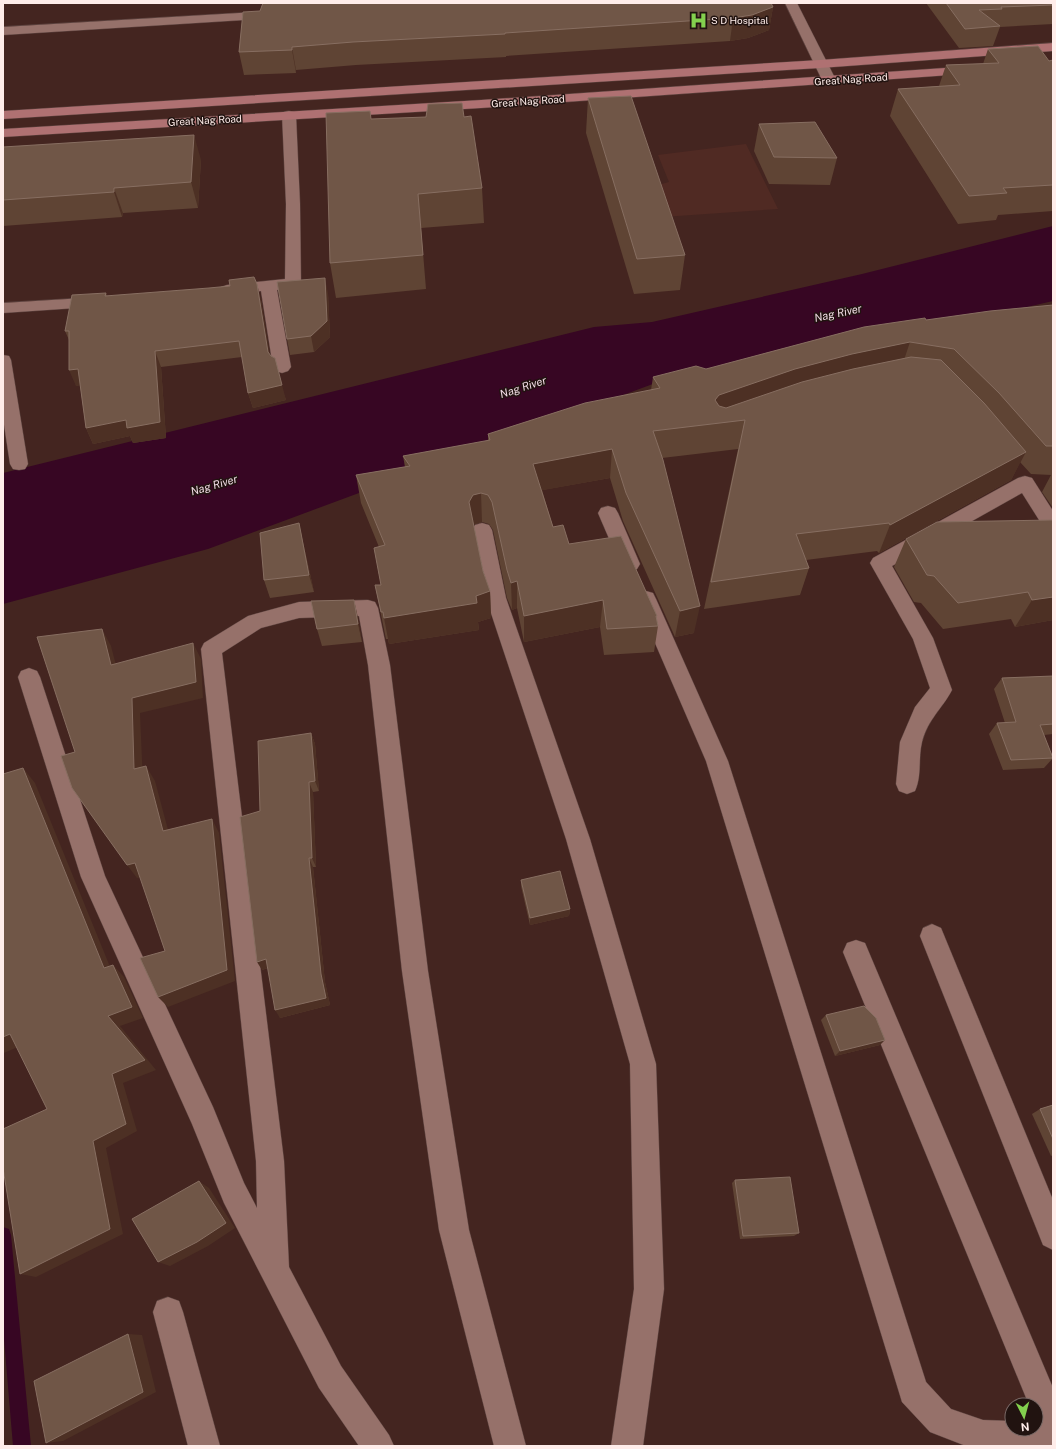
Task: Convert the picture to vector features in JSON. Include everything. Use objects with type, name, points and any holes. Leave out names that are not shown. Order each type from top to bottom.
[{"type":"main road","name":"Great Nag Road","points":[[3,115],[820,64],[1053,47]]},
{"type":"main road","name":"Great Nag Road","points":[[3,133],[289,116],[984,69]]},
{"type":"street","points":[[265,16],[269,3]]},
{"type":"street","points":[[791,3],[829,80]]},
{"type":"street","points":[[3,31],[287,14]]},
{"type":"street","points":[[214,291],[294,283],[293,204],[289,116]]},
{"type":"street","points":[[268,285],[282,367]]},
{"type":"street","points":[[3,308],[113,301]]},
{"type":"street","points":[[3,360],[19,464]]},
{"type":"street","points":[[907,784],[911,742],[923,713],[941,690],[922,638],[880,563],[1020,478],[1046,483]]},
{"type":"street","points":[[1020,478],[1053,526]]},
{"type":"street","points":[[608,513],[717,761],[913,1391],[940,1421],[983,1436],[1053,1439]]},
{"type":"street","points":[[482,530],[496,598],[578,839],[643,1064],[649,1289],[627,1446]]},
{"type":"street","points":[[274,1268],[270,1161],[211,649],[255,622],[299,610],[368,608],[379,666],[415,971],[454,1230],[510,1446]]},
{"type":"street","points":[[29,677],[93,877],[203,1117],[234,1192],[330,1377],[378,1446]]},
{"type":"street","points":[[932,936],[1053,1235]]},
{"type":"street","points":[[856,952],[1053,1426]]},
{"type":"street","points":[[168,1312],[204,1446]]},
{"type":"shaded area","points":[[746,144],[778,209],[663,217],[654,186],[669,182],[658,155]]},
{"type":"water","name":"Nag River","points":[[1053,226],[1053,301],[899,336],[669,378],[208,549],[3,604],[3,473],[594,327],[652,322],[862,274]]},
{"type":"building","points":[[263,3],[771,3],[773,7],[752,15],[733,18],[505,34],[353,42],[292,47],[292,50],[239,52],[243,12],[260,11]]},
{"type":"building","points":[[946,3],[1053,3],[1053,5],[1001,7],[1002,9],[979,10],[1000,26],[965,29]]},
{"type":"building","points":[[1038,46],[1049,61],[1053,60],[1053,185],[1003,188],[1007,193],[969,196],[898,89],[960,85],[946,65],[999,63],[988,49]]},
{"type":"building","points":[[631,96],[685,255],[637,259],[588,98]]},
{"type":"building","points":[[462,103],[464,117],[471,116],[482,188],[418,194],[423,255],[330,263],[326,113],[370,111],[371,119],[426,117],[428,104]]},
{"type":"building","points":[[815,122],[837,158],[774,157],[759,124]]},
{"type":"building","points":[[194,135],[191,182],[114,188],[114,192],[3,200],[3,147]]},
{"type":"building","points":[[254,277],[257,284],[268,352],[275,358],[282,385],[248,393],[239,341],[155,351],[160,422],[127,428],[126,420],[86,428],[78,369],[69,370],[69,331],[65,331],[72,295],[106,293],[105,296],[230,286],[229,280]]},
{"type":"building","points":[[325,278],[327,321],[311,336],[287,339],[277,282]]},
{"type":"building","points":[[1053,305],[1053,446],[1046,446],[999,393],[954,349],[910,342],[852,354],[795,369],[719,395],[715,400],[719,406],[726,408],[802,382],[853,369],[911,357],[941,360],[984,403],[1026,452],[890,525],[889,523],[796,534],[809,568],[711,582],[745,420],[653,431],[663,460],[700,606],[680,611],[626,493],[612,449],[533,464],[553,527],[563,525],[569,544],[621,536],[657,616],[658,626],[607,629],[603,600],[524,616],[517,581],[511,583],[507,570],[492,502],[488,495],[481,493],[473,495],[469,502],[483,571],[490,591],[476,596],[477,603],[384,618],[383,612],[381,612],[375,585],[381,585],[374,548],[385,545],[356,475],[410,466],[403,456],[490,440],[488,434],[585,403],[660,388],[653,377],[696,366],[706,369],[864,327],[925,318],[926,320],[990,311]]},
{"type":"building","points":[[1053,520],[1053,597],[1032,600],[1028,592],[958,603],[934,576],[927,575],[906,539],[937,522]]},
{"type":"building","points":[[299,523],[309,575],[264,580],[260,533]]},
{"type":"building","points":[[354,600],[358,624],[317,629],[311,601]]},
{"type":"building","points":[[102,629],[111,665],[193,643],[196,682],[132,698],[134,769],[146,766],[163,831],[212,819],[227,970],[158,997],[140,958],[165,951],[135,863],[127,865],[72,788],[61,756],[75,752],[37,637]]},
{"type":"building","points":[[1053,676],[1053,724],[1040,725],[1053,758],[1011,760],[997,723],[1016,722],[1002,678]]},
{"type":"building","points":[[311,733],[315,781],[309,782],[312,858],[309,858],[321,974],[326,998],[275,1010],[266,959],[257,962],[240,817],[260,811],[258,741]]},
{"type":"building","points":[[23,768],[104,968],[113,965],[132,1007],[108,1016],[145,1060],[112,1074],[126,1124],[93,1141],[110,1229],[20,1274],[3,1168],[3,1129],[47,1109],[10,1034],[3,1037],[3,774]]},
{"type":"building","points":[[560,871],[570,909],[530,918],[521,880]]},
{"type":"building","points":[[864,1006],[876,1018],[885,1040],[840,1051],[826,1015]]},
{"type":"building","points":[[1053,1105],[1053,1139],[1040,1109]]},
{"type":"building","points":[[790,1177],[799,1233],[743,1236],[735,1180]]},
{"type":"building","points":[[199,1181],[226,1223],[197,1242],[158,1262],[132,1219]]},
{"type":"building","points":[[128,1334],[143,1392],[46,1443],[34,1381]]},
{"type":"waterway","points":[[3,1235],[22,1446]]},
{"type":"place","name":"S D Hospital","points":[[698,20]]}]
